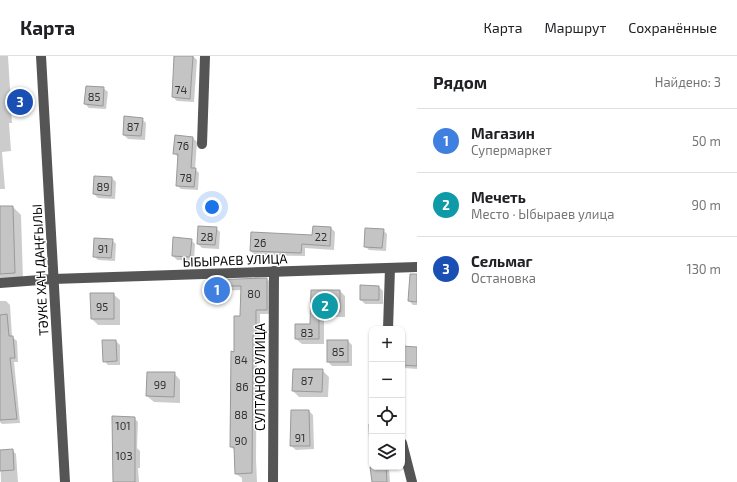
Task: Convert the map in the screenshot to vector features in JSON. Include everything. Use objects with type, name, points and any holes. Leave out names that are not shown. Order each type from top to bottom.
[{"type":"street","name":"ТӘУКЕ ХАН ДАҢҒЫЛЫ","points":[[41,56],[65,482]]},
{"type":"street","points":[[202,144],[205,56]]},
{"type":"street","name":"ЫБЫРАЕВ УЛИЦА","points":[[0,283],[53,279],[417,267]]},
{"type":"street","points":[[388,326],[390,268]]},
{"type":"street","name":"СУЛТАНОВ УЛИЦА","points":[[273,482],[274,271]]},
{"type":"street","points":[[405,453],[414,482]]},
{"type":"building","points":[[174,56],[193,56],[190,99],[172,97]]},
{"type":"building","points":[[86,86],[104,87],[103,106],[84,104]]},
{"type":"building","points":[[124,116],[143,118],[141,136],[123,135]]},
{"type":"building","points":[[175,135],[193,137],[191,168],[196,168],[194,187],[176,186],[178,154],[173,154]]},
{"type":"building","points":[[94,176],[112,177],[111,196],[93,194]]},
{"type":"building","points":[[0,206],[13,206],[15,273],[0,274]]},
{"type":"building","points":[[198,226],[217,227],[215,245],[197,244]]},
{"type":"building","points":[[313,226],[331,227],[330,246],[302,244],[301,253],[250,251],[251,232],[312,235]]},
{"type":"building","points":[[365,228],[384,229],[382,248],[364,247]]},
{"type":"building","points":[[173,237],[192,239],[190,257],[172,256]]},
{"type":"building","points":[[94,238],[113,239],[111,258],[93,257]]},
{"type":"building","points":[[410,274],[417,274],[417,302],[408,301]]},
{"type":"building","points":[[267,278],[267,310],[256,310],[256,335],[253,335],[252,473],[235,474],[234,447],[230,447],[231,351],[234,352],[234,316],[240,316],[241,286],[208,286],[208,280]]},
{"type":"building","points":[[360,285],[379,286],[379,300],[360,300]]},
{"type":"building","points":[[311,290],[340,290],[340,312],[319,312],[319,339],[295,339],[295,324],[310,324]]},
{"type":"building","points":[[90,293],[114,293],[114,319],[91,319]]},
{"type":"building","points":[[7,314],[9,336],[13,336],[15,358],[10,358],[17,419],[0,420],[0,315]]},
{"type":"building","points":[[102,340],[116,340],[117,361],[103,362]]},
{"type":"building","points":[[327,340],[348,340],[348,362],[327,362]]},
{"type":"building","points":[[405,346],[417,347],[417,366],[405,365]]},
{"type":"building","points":[[293,369],[323,369],[322,392],[292,391]]},
{"type":"building","points":[[147,372],[175,372],[174,397],[146,396]]},
{"type":"building","points":[[291,410],[309,410],[310,446],[290,446]]},
{"type":"building","points":[[112,416],[135,417],[135,482],[113,482]]},
{"type":"building","points":[[13,449],[14,470],[0,471],[0,450]]},
{"type":"building","points":[[370,470],[386,470],[387,482],[372,482]]},
{"type":"place","name":"Сельмаг","points":[[20,102]]},
{"type":"place","name":"Магазин","points":[[217,290]]},
{"type":"place","name":"Мечеть","points":[[325,306]]}]
